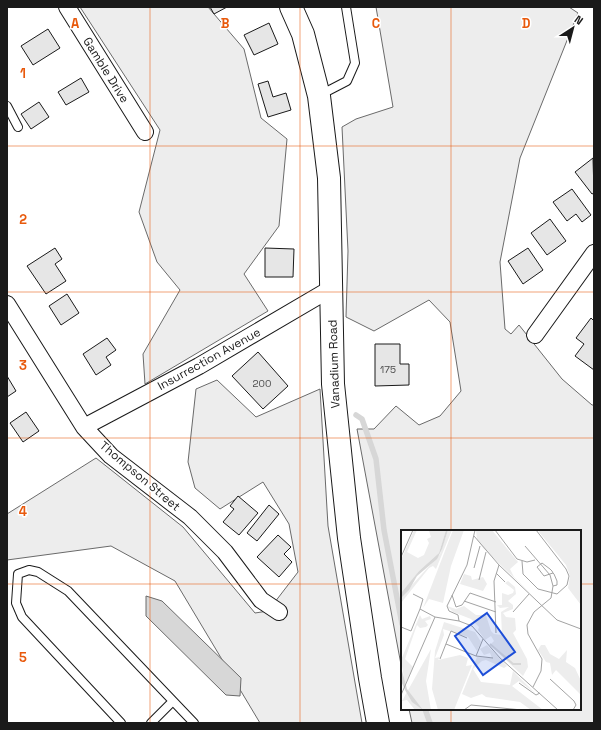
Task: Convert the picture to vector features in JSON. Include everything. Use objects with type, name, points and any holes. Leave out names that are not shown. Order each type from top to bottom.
[{"type":"street","name":"Gamble Drive","points":[[67,7],[145,132]]},
{"type":"street","name":"Vanadium Road","points":[[292,7],[303,34],[319,96],[329,178],[333,384],[348,530],[378,723]]},
{"type":"street","points":[[535,335],[594,253]]},
{"type":"street","name":"Insurrection Avenue","points":[[84,427],[199,366],[332,288]]},
{"type":"street","name":"Thompson Street","points":[[7,304],[84,427],[111,456],[190,517],[225,552],[261,600],[279,612]]},
{"type":"lane","points":[[319,96],[347,81],[355,63],[346,7]]},
{"type":"lane","points":[[7,106],[18,127]]},
{"type":"lane","points":[[121,723],[22,617],[16,603],[18,574],[29,570],[38,572],[68,591],[194,723]]},
{"type":"lane","points":[[151,723],[173,701]]},
{"type":"shaded area","points":[[80,7],[208,7],[244,49],[261,118],[287,139],[279,226],[244,274],[268,311],[145,384],[143,354],[180,290],[157,262],[139,212],[160,130]]},
{"type":"shaded area","points":[[376,7],[569,7],[578,13],[520,158],[500,262],[505,329],[511,334],[519,325],[562,379],[592,405],[594,405],[594,723],[412,723],[409,710],[581,710],[581,530],[401,530],[401,665],[357,429],[374,429],[396,406],[419,425],[440,416],[461,391],[450,322],[429,300],[374,331],[346,317],[348,251],[342,127],[356,119],[393,107]]},
{"type":"shaded area","points":[[217,380],[256,417],[320,389],[328,526],[362,723],[260,723],[175,581],[111,546],[7,560],[7,514],[96,458],[183,527],[255,613],[268,611],[298,572],[289,524],[263,482],[220,509],[195,488],[188,462],[196,389]]},
{"type":"shaded area","points":[[146,596],[162,601],[241,678],[240,696],[226,695],[146,616]]},
{"type":"building","points":[[210,7],[227,7],[214,14]]},
{"type":"building","points":[[269,23],[278,44],[254,55],[244,35]]},
{"type":"building","points":[[48,29],[60,48],[33,65],[21,46]]},
{"type":"building","points":[[81,78],[89,92],[66,105],[58,92]]},
{"type":"building","points":[[268,81],[273,97],[286,93],[291,110],[268,117],[258,84]]},
{"type":"building","points":[[39,102],[49,117],[31,129],[21,114]]},
{"type":"building","points":[[593,158],[594,193],[592,194],[575,172]]},
{"type":"building","points":[[572,189],[591,215],[582,222],[576,214],[567,221],[553,202]]},
{"type":"building","points":[[550,219],[566,241],[547,255],[531,233]]},
{"type":"building","points":[[55,248],[62,259],[55,264],[66,281],[46,294],[27,266]]},
{"type":"building","points":[[265,248],[294,249],[293,277],[265,277]]},
{"type":"building","points":[[528,248],[543,270],[523,284],[508,261]]},
{"type":"building","points":[[67,294],[79,313],[61,325],[49,306]]},
{"type":"building","points":[[591,318],[594,321],[594,370],[575,356],[584,344],[576,338]]},
{"type":"building","points":[[107,338],[116,350],[106,357],[111,365],[96,375],[83,354]]},
{"type":"building","points":[[375,344],[400,344],[400,364],[409,364],[409,385],[375,386]]},
{"type":"building","points":[[258,352],[288,386],[263,409],[232,376]]},
{"type":"building","points":[[7,376],[16,391],[7,397]]},
{"type":"building","points":[[26,412],[39,431],[23,442],[10,423]]},
{"type":"building","points":[[238,496],[258,513],[239,535],[223,522],[234,509],[230,506]]},
{"type":"building","points":[[269,505],[279,514],[257,541],[247,533]]},
{"type":"building","points":[[278,535],[291,547],[284,554],[292,562],[279,577],[257,557]]},
{"type":"waterway","points":[[356,415],[362,419],[376,459],[384,530],[401,619]]},
{"type":"waterway","points":[[425,710],[430,723]]}]
